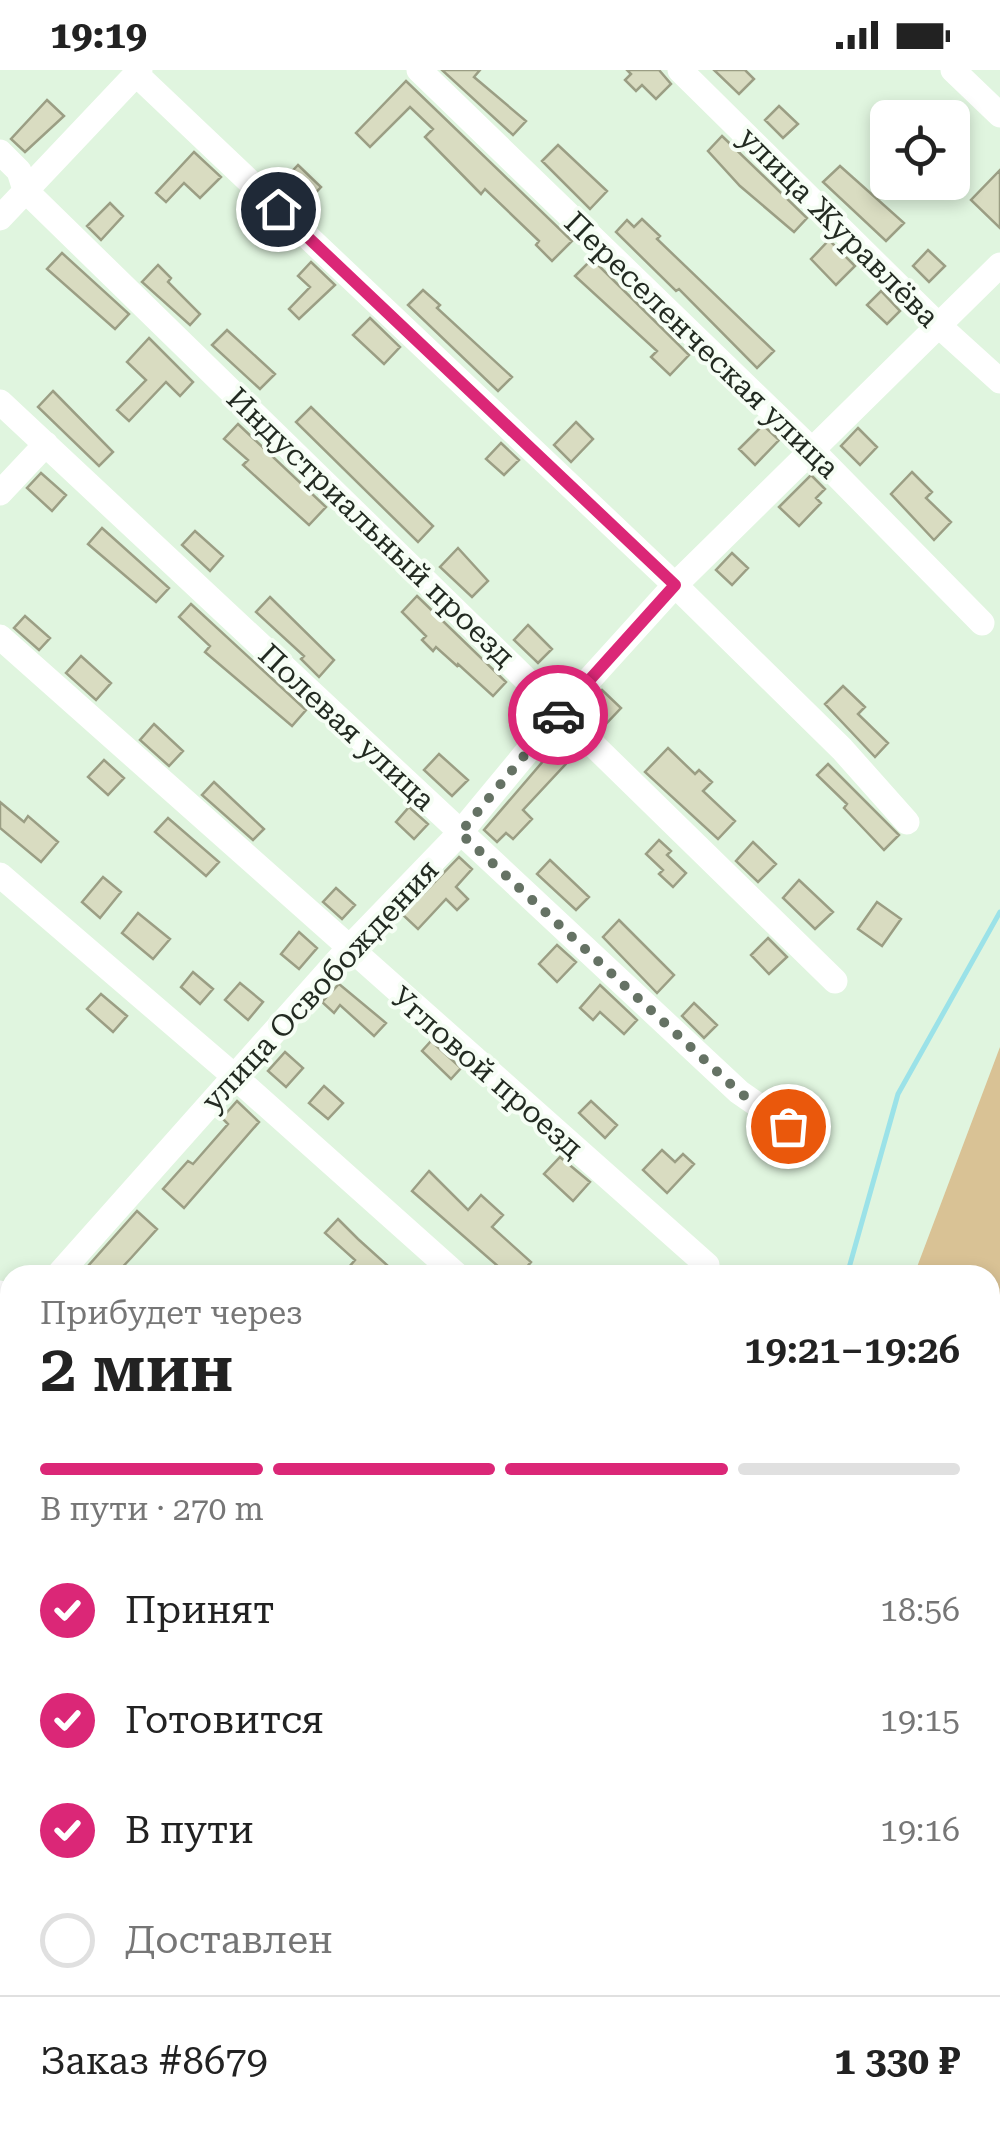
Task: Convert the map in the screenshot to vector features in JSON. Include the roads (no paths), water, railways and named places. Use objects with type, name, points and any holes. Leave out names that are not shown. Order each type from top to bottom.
[{"type":"street","name":"Переселенческая улица","points":[[419,70],[813,452],[982,623]]},
{"type":"street","name":"улица Журавлёва","points":[[680,70],[937,324],[1000,381]]},
{"type":"street","points":[[952,70],[1000,115]]},
{"type":"street","points":[[0,218],[138,72],[675,585],[842,749],[907,822]]},
{"type":"street","name":"Индустриальный проезд","points":[[0,152],[19,170],[25,190],[835,981]]},
{"type":"street","name":"улица Освобождения","points":[[67,1265],[348,949],[460,833],[560,712],[675,585],[1000,265]]},
{"type":"street","name":"Полевая улица","points":[[0,402],[739,1092],[788,1126]]},
{"type":"street","points":[[0,493],[46,444]]},
{"type":"street","name":"Угловой проезд","points":[[0,637],[706,1265]]},
{"type":"street","points":[[0,875],[446,1265]]},
{"type":"waterway","points":[[850,1265],[898,1094],[1000,912]]}]
